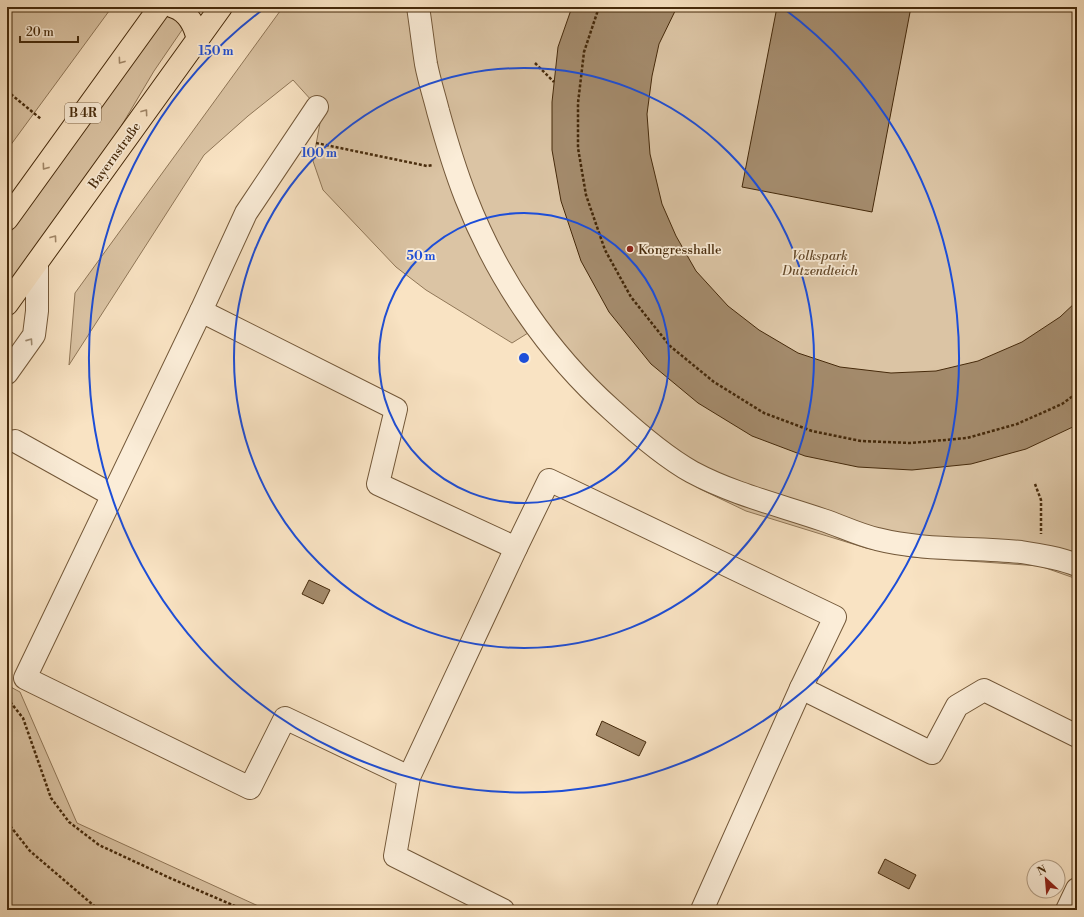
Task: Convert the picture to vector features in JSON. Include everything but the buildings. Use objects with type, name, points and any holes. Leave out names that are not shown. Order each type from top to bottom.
[{"type":"main road","name":"B 4R","points":[[7,219],[160,7]]},
{"type":"main road","points":[[174,7],[184,13],[193,24],[198,40]]},
{"type":"main road","name":"Bayernstraße","points":[[7,304],[221,7]]},
{"type":"street","points":[[418,7],[426,65],[452,159],[466,198],[491,253],[511,290],[549,342],[586,386],[621,419],[650,443],[690,471],[724,487],[748,496],[824,520],[876,539],[915,546],[1008,551],[1042,555],[1077,565]]},
{"type":"street","points":[[318,107],[246,213],[201,311],[26,678],[250,788],[285,718],[409,777]]},
{"type":"street","points":[[7,373],[34,335],[37,311],[37,263]]},
{"type":"street","points":[[201,311],[396,409],[378,484],[516,548]]},
{"type":"street","points":[[15,442],[112,495]]},
{"type":"street","points":[[503,910],[395,856],[409,777],[549,480],[835,617],[800,688],[702,910]]},
{"type":"street","points":[[800,688],[932,753],[957,706],[984,690],[1077,736]]},
{"type":"street","points":[[1067,910],[1077,889]]},
{"type":"path","points":[[599,7],[584,52],[578,103],[578,148],[586,195],[606,250],[631,297],[670,346],[714,382],[764,413],[812,431],[861,441],[911,443],[967,438],[1017,424],[1062,404],[1077,393]]},
{"type":"path","points":[[535,63],[554,82]]},
{"type":"path","points":[[7,91],[41,119]]},
{"type":"path","points":[[296,139],[427,166],[452,159]]},
{"type":"path","points":[[1035,484],[1041,500],[1042,555]]},
{"type":"path","points":[[7,698],[23,718],[51,798],[70,822],[99,845],[244,910]]},
{"type":"path","points":[[7,822],[30,851],[99,910]]},
{"type":"green space","points":[[7,7],[112,7],[7,150]]},
{"type":"green space","points":[[173,7],[202,7],[182,30],[154,71],[101,160],[7,286],[7,237]]},
{"type":"green space","name":"Volkspark Dutzendteich","points":[[283,7],[1077,7],[1077,579],[1040,566],[912,557],[866,548],[746,511],[700,489],[655,461],[612,424],[567,381],[528,333],[512,343],[426,290],[396,267],[323,190],[313,161],[322,112],[293,80],[248,116],[204,155],[69,365],[75,293]]},
{"type":"green space","points":[[7,685],[20,692],[77,823],[267,910],[7,910]]},
{"type":"place","name":"Kongresshalle","points":[[630,249]]}]
